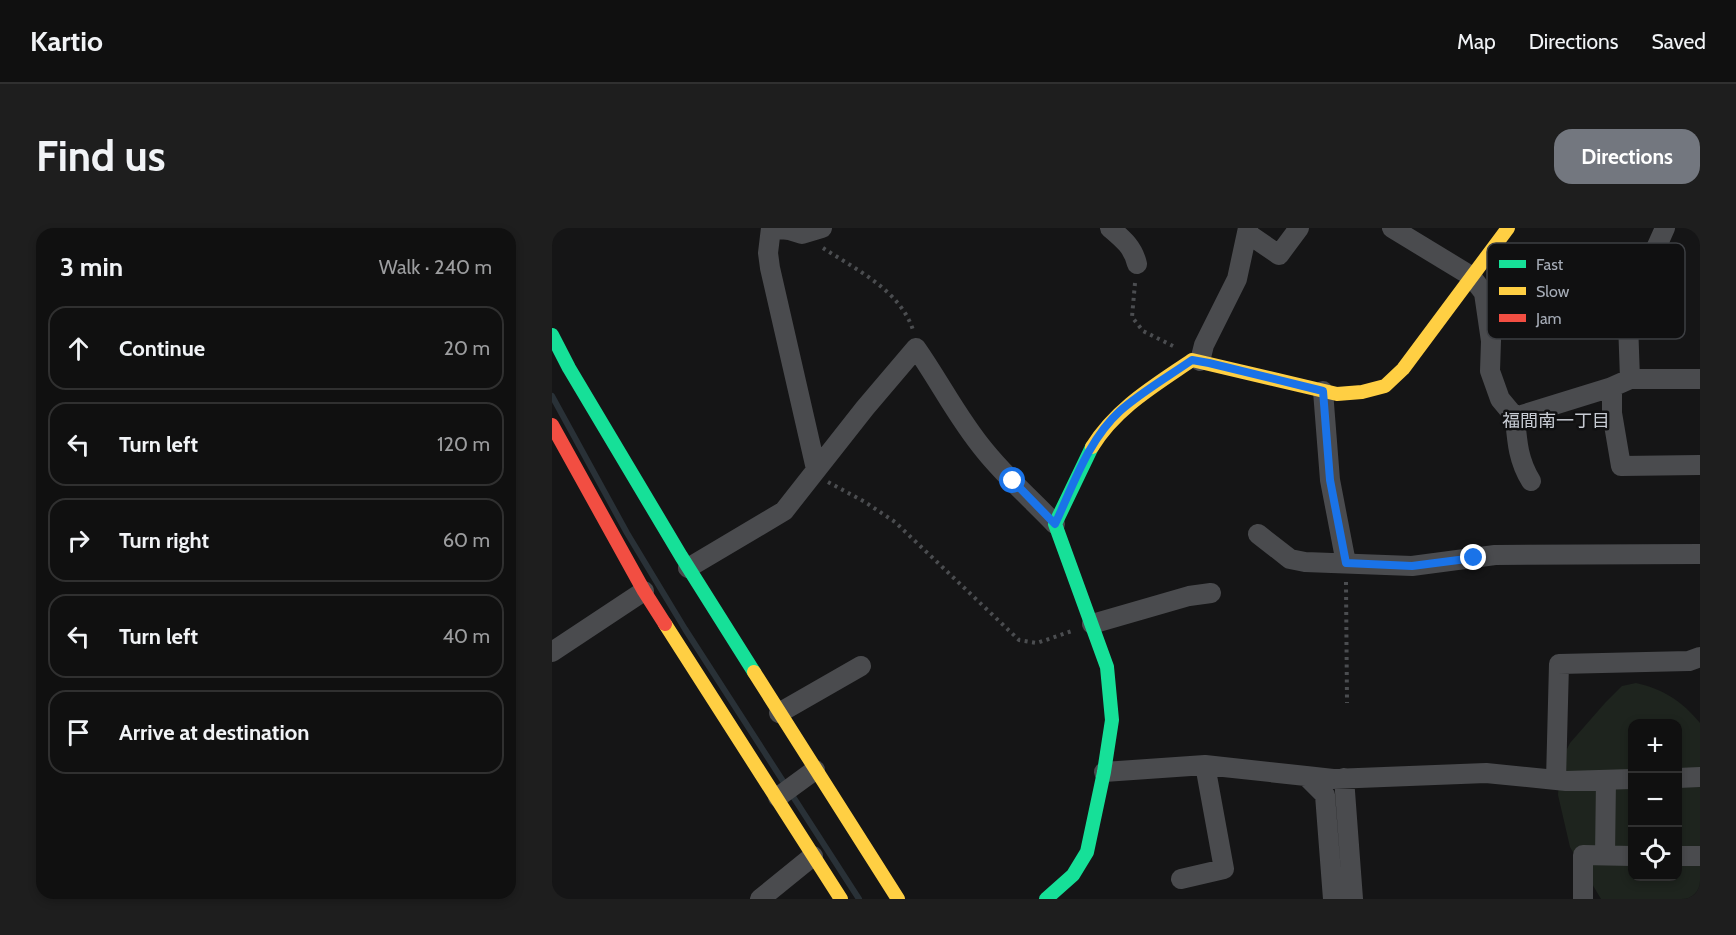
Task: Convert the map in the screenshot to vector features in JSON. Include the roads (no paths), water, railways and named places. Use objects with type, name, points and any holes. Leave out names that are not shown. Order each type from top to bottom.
[{"type":"street","points":[[816,469],[768,253],[772,228],[802,234],[822,228]]},
{"type":"street","points":[[1110,228],[1125,240],[1134,253],[1137,264]]},
{"type":"street","points":[[1055,524],[1078,474],[1103,430],[1120,411],[1196,361],[1237,279],[1248,230],[1279,255],[1299,228]]},
{"type":"street","points":[[1392,228],[1470,276],[1484,293],[1487,314]]},
{"type":"street","points":[[1496,243],[1508,228]]},
{"type":"street","points":[[1658,243],[1665,228]]},
{"type":"street","points":[[1196,361],[1337,394],[1362,392],[1384,386],[1403,369],[1487,255]]},
{"type":"street","points":[[552,335],[568,368],[688,568],[779,713],[807,776],[898,899]]},
{"type":"street","points":[[1491,339],[1490,372],[1500,399],[1515,417],[1522,467],[1531,481]]},
{"type":"street","points":[[1629,339],[1630,379]]},
{"type":"street","points":[[688,568],[784,511],[916,348],[940,381],[956,412],[985,452],[1055,524],[1107,667],[1112,720],[1104,772],[1087,852],[1072,875],[1046,899]]},
{"type":"street","points":[[1515,417],[1612,387],[1630,379],[1700,379]]},
{"type":"street","points":[[1612,387],[1612,413],[1621,466],[1700,465]]},
{"type":"street","points":[[1323,391],[1330,480],[1346,563]]},
{"type":"street","points":[[552,424],[644,591],[841,899]]},
{"type":"street","points":[[1258,534],[1290,560],[1305,562],[1412,566],[1495,555],[1700,554]]},
{"type":"street","points":[[552,652],[644,591]]},
{"type":"street","points":[[1092,624],[1188,596],[1210,593]]},
{"type":"street","points":[[1556,780],[1559,664],[1689,661],[1700,657]]},
{"type":"street","points":[[779,713],[861,666]]},
{"type":"street","points":[[1104,772],[1206,765],[1333,779],[1486,773],[1556,780],[1628,779]]},
{"type":"street","points":[[1181,879],[1224,869],[1206,765]]},
{"type":"street","points":[[777,798],[807,776]]},
{"type":"street","points":[[1306,776],[1325,795],[1333,899]]},
{"type":"street","points":[[1682,778],[1700,777]]},
{"type":"street","points":[[1344,778],[1353,899]]},
{"type":"street","points":[[1605,855],[1606,780]]},
{"type":"street","points":[[1582,899],[1582,855],[1628,855]]},
{"type":"street","points":[[760,899],[813,856]]},
{"type":"street","points":[[1682,856],[1700,856]]},
{"type":"waterway","points":[[552,396],[627,533],[685,629],[859,899]]},
{"type":"district","name":"福間南一丁目","points":[[1556,421]]}]
